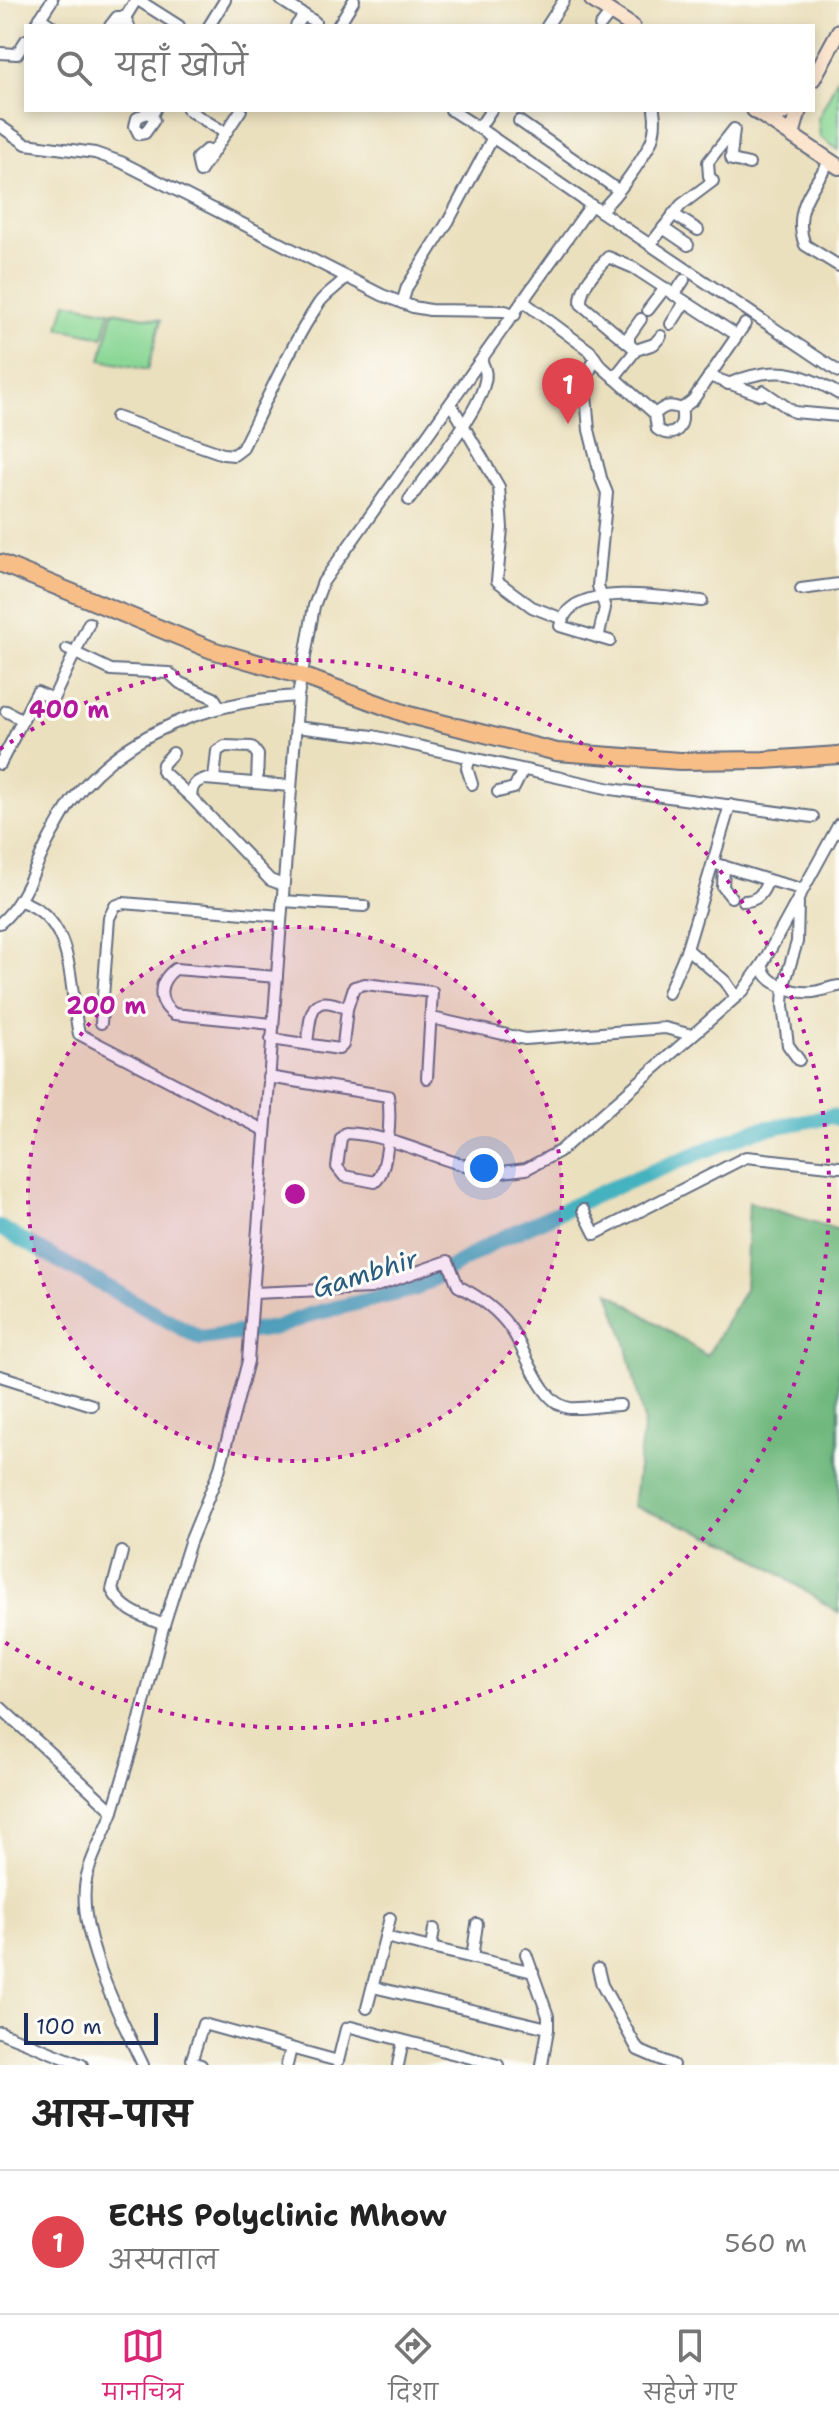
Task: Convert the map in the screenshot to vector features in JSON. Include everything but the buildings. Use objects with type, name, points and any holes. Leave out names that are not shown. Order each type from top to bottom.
[{"type":"main road","points":[[0,563],[212,650],[302,676],[409,715],[557,752],[680,761],[839,755]]},
{"type":"street","points":[[38,22],[52,0]]},
{"type":"street","points":[[125,23],[137,0],[176,24]]},
{"type":"street","points":[[210,24],[225,0]]},
{"type":"street","points":[[281,0],[315,22]]},
{"type":"street","points":[[339,24],[354,0]]},
{"type":"street","points":[[548,24],[564,0]]},
{"type":"street","points":[[592,0],[629,24]]},
{"type":"street","points":[[602,24],[611,12]]},
{"type":"street","points":[[297,24],[304,15]]},
{"type":"street","points":[[815,75],[839,31]]},
{"type":"street","points":[[0,53],[17,54],[24,43]]},
{"type":"street","points":[[191,112],[224,132]]},
{"type":"street","points":[[212,152],[237,112]]},
{"type":"street","points":[[454,112],[839,372]]},
{"type":"street","points":[[479,128],[490,112]]},
{"type":"street","points":[[143,2065],[90,1939],[83,1898],[86,1876],[113,1811],[190,1542],[219,1471],[248,1361],[295,727],[314,606],[323,582],[524,302],[596,208],[618,190],[651,143],[654,112]]},
{"type":"street","points":[[757,112],[834,164],[815,184],[799,219],[805,245],[838,269]]},
{"type":"street","points":[[769,120],[785,112]]},
{"type":"street","points":[[792,135],[798,112]]},
{"type":"street","points":[[519,121],[618,190]]},
{"type":"street","points":[[0,126],[26,144],[95,153],[121,162],[402,303],[430,310],[505,311],[515,315]]},
{"type":"street","points":[[650,245],[681,205],[713,181],[709,176],[708,162],[734,129],[732,160],[749,164]]},
{"type":"street","points":[[402,303],[407,287],[449,220],[493,137]]},
{"type":"street","points":[[673,214],[698,230]]},
{"type":"street","points":[[663,228],[688,245]]},
{"type":"street","points":[[661,336],[654,344],[632,346],[581,304],[585,286],[608,257],[634,268],[732,332]]},
{"type":"street","points":[[116,417],[223,454],[234,455],[242,449],[295,343],[321,299],[346,277]]},
{"type":"street","points":[[614,378],[632,346],[629,336],[644,315],[684,280]]},
{"type":"street","points":[[524,302],[590,351],[614,378],[655,414],[657,429],[664,434],[679,430],[682,424],[681,409]]},
{"type":"street","points":[[671,324],[685,302]]},
{"type":"street","points":[[681,409],[693,400],[745,324]]},
{"type":"street","points":[[595,358],[588,375],[586,396],[589,430],[607,493],[598,586],[605,608],[598,638]]},
{"type":"street","points":[[409,500],[476,404],[485,383],[486,372],[482,362]]},
{"type":"street","points":[[728,384],[772,372],[798,373],[839,394]]},
{"type":"street","points":[[709,376],[762,393],[794,412],[839,416]]},
{"type":"street","points":[[451,404],[499,487],[502,528],[497,581],[532,607],[563,619]]},
{"type":"street","points":[[655,414],[663,407],[672,405],[681,409]]},
{"type":"street","points":[[801,589],[839,584]]},
{"type":"street","points":[[610,641],[560,626],[570,609],[600,596],[617,594],[702,601]]},
{"type":"street","points":[[0,764],[37,692],[53,699],[71,651],[89,623]]},
{"type":"street","points":[[71,651],[111,670],[169,673],[180,683],[214,698],[220,707]]},
{"type":"street","points":[[0,923],[20,901],[71,802],[109,763],[177,720],[220,707],[298,696]]},
{"type":"street","points":[[6,711],[23,720]]},
{"type":"street","points":[[295,727],[373,736],[611,789],[813,817]]},
{"type":"street","points":[[214,779],[217,751],[225,746],[252,747],[258,755],[257,783]]},
{"type":"street","points":[[173,753],[163,764],[162,771],[270,880],[283,885]]},
{"type":"street","points":[[470,758],[467,768],[472,784]]},
{"type":"street","points":[[498,792],[514,788],[523,770]]},
{"type":"street","points":[[191,797],[196,782],[214,779],[290,786]]},
{"type":"street","points":[[668,993],[719,864],[730,805]]},
{"type":"street","points":[[268,1077],[388,1096],[390,1110],[387,1139],[382,1177],[375,1182],[344,1176],[337,1167],[341,1138],[346,1133],[387,1139],[475,1170],[500,1172],[526,1169],[560,1151],[736,997],[763,963],[839,824]]},
{"type":"street","points":[[719,864],[800,893]]},
{"type":"street","points":[[719,864],[723,887],[731,897]]},
{"type":"street","points":[[744,901],[759,897],[768,880]]},
{"type":"street","points":[[799,1060],[788,1045],[783,1006],[784,985],[797,942],[800,893]]},
{"type":"street","points":[[20,901],[34,905],[50,918],[60,934],[67,954],[79,1034],[264,1130]]},
{"type":"street","points":[[282,901],[364,906]]},
{"type":"street","points":[[101,1023],[109,918],[115,906],[123,903],[151,904],[281,916]]},
{"type":"street","points":[[687,949],[725,981],[736,997]]},
{"type":"street","points":[[763,963],[762,971],[767,978],[784,985],[812,992],[839,986]]},
{"type":"street","points":[[272,1024],[174,1014],[161,1000],[161,990],[167,975],[175,969],[277,977]]},
{"type":"street","points":[[271,1039],[339,1049],[343,1045],[347,1009],[354,987],[365,984],[432,992],[427,1078]]},
{"type":"street","points":[[307,1044],[312,1010],[317,1004],[326,1001],[347,1009]]},
{"type":"street","points":[[432,1018],[525,1039],[665,1028],[692,1035]]},
{"type":"street","points":[[583,1210],[595,1234],[746,1157],[839,1167]]},
{"type":"street","points":[[253,1293],[371,1288],[448,1261],[458,1286],[478,1296],[511,1328],[547,1394],[569,1408],[620,1405]]},
{"type":"street","points":[[0,1376],[92,1405]]},
{"type":"street","points":[[122,1552],[112,1590],[118,1602],[128,1610],[164,1625]]},
{"type":"street","points":[[0,1707],[113,1811]]},
{"type":"street","points":[[367,2008],[390,1918]]},
{"type":"street","points":[[472,1958],[477,1924]]},
{"type":"street","points":[[431,1948],[434,1929]]},
{"type":"street","points":[[385,1937],[533,1972]]},
{"type":"street","points":[[526,1954],[548,2016],[542,2065]]},
{"type":"street","points":[[598,1969],[602,1985],[638,2050],[673,2065]]},
{"type":"street","points":[[373,1987],[548,2028]]},
{"type":"street","points":[[201,2065],[192,2062],[192,2059],[203,2024],[352,2065]]},
{"type":"street","points":[[338,2061],[348,2027],[498,2065]]},
{"type":"street","points":[[0,2032],[82,2065]]},
{"type":"street","points":[[398,2065],[403,2041]]},
{"type":"street","points":[[287,2065],[291,2048]]},
{"type":"green space","points":[[839,75],[839,150],[820,137],[818,119]]},
{"type":"green space","points":[[66,302],[110,311],[103,337],[59,328]]},
{"type":"green space","points":[[113,311],[161,320],[148,370],[101,360]]},
{"type":"green space","points":[[749,1202],[839,1230],[839,1613],[733,1544],[633,1506],[644,1422],[626,1342],[609,1292],[707,1356],[745,1289]]},
{"type":"waterway","name":"Gambhir","points":[[0,1228],[200,1338],[275,1328],[312,1314],[417,1288],[492,1243],[607,1190],[753,1131],[832,1116],[839,1119]]},
{"type":"place","name":"ECHS Polyclinic Mhow","points":[[568,424]]}]
